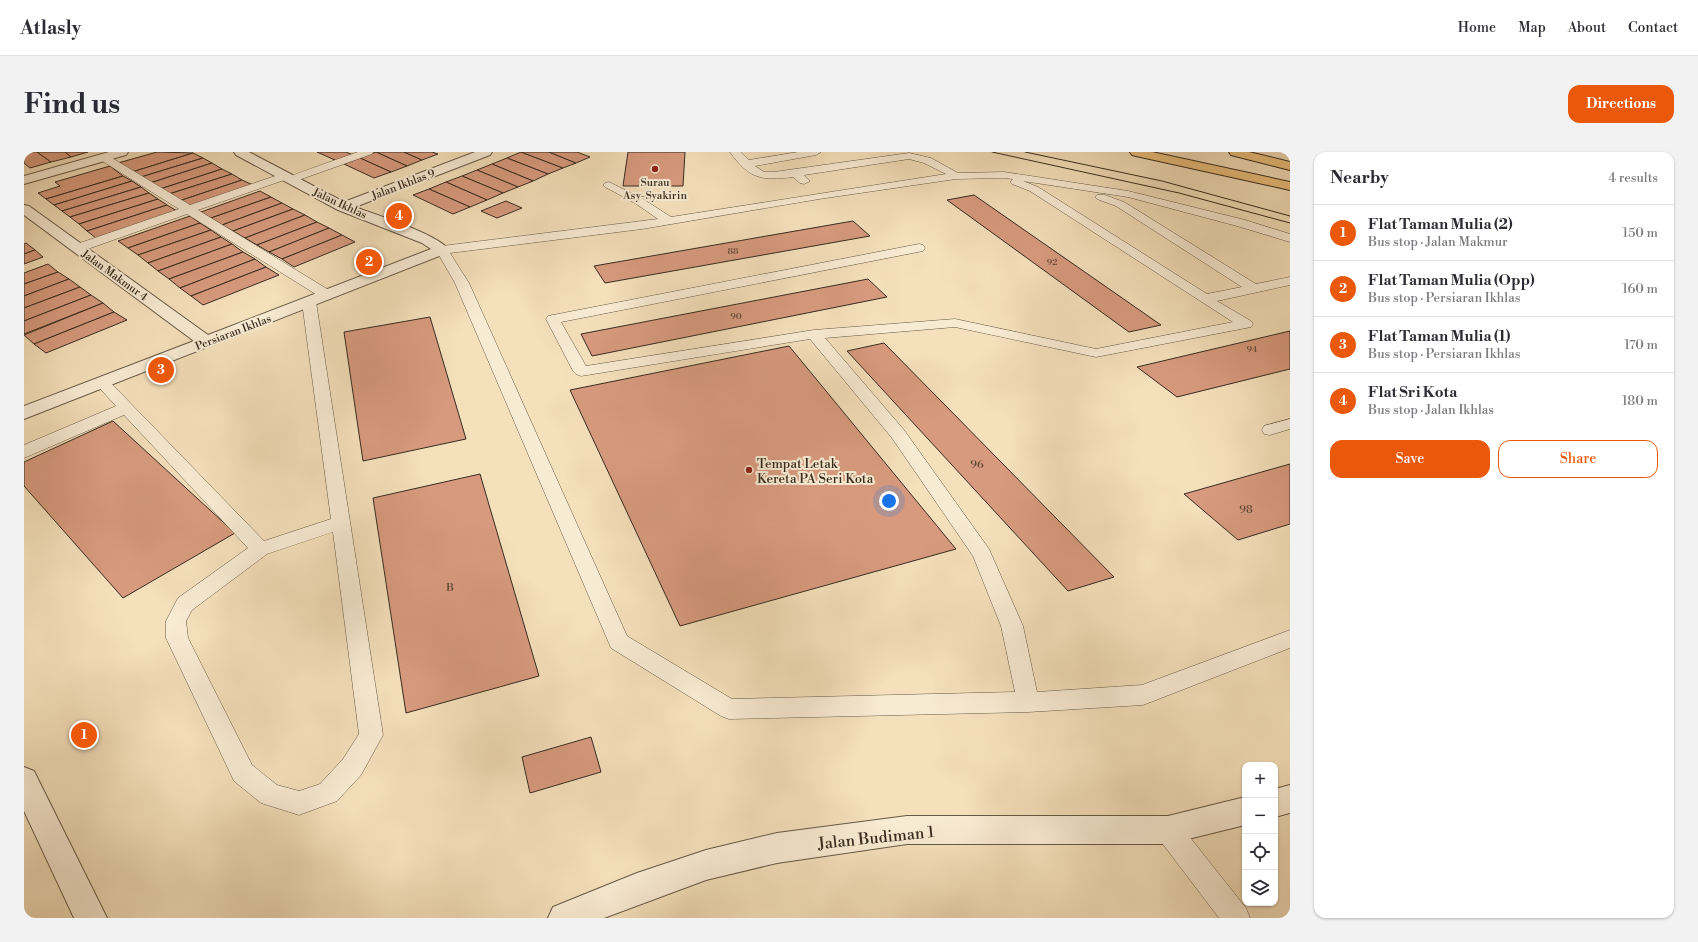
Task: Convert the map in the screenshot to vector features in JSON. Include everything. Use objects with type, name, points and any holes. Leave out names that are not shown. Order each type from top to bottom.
[{"type":"highway","points":[[1136,152],[1290,186]]},
{"type":"highway","points":[[1235,152],[1290,166]]},
{"type":"street","points":[[24,180],[122,152]]},
{"type":"street","name":"Jalan Ikhlas 9","points":[[343,207],[486,152]]},
{"type":"street","name":"Jalan Ikhlas","points":[[245,153],[343,207],[428,240],[442,250]]},
{"type":"street","name":"Jalan Makmur 4","points":[[24,209],[206,342]]},
{"type":"street","name":"Persiaran Ikhlas","points":[[24,413],[442,250]]},
{"type":"street","points":[[24,780],[91,918]]},
{"type":"street","points":[[1278,802],[1290,799]]},
{"type":"street","name":"Jalan Budiman 1","points":[[564,918],[637,889],[706,865],[777,848],[907,830],[1168,830],[1242,812]]},
{"type":"lane","points":[[78,248],[188,210],[368,152]]},
{"type":"lane","points":[[735,152],[757,174],[764,176],[795,173],[909,156]]},
{"type":"lane","points":[[747,164],[816,152]]},
{"type":"lane","points":[[896,152],[909,156],[921,157],[932,161],[956,176]]},
{"type":"lane","points":[[103,157],[327,295]]},
{"type":"lane","points":[[795,173],[819,196]]},
{"type":"lane","points":[[919,248],[553,319],[582,370],[814,334],[955,323],[1096,353],[1246,324],[1034,189],[1004,175]]},
{"type":"lane","points":[[1290,238],[1241,223],[1128,194],[1004,175],[956,176],[819,196],[642,225],[442,250],[462,283],[618,642],[729,709],[1028,702],[1143,695],[1290,639]]},
{"type":"lane","points":[[609,185],[639,201],[668,220]]},
{"type":"lane","points":[[1034,189],[1094,196],[1120,204],[1253,288]]},
{"type":"lane","points":[[1205,299],[1290,281]]},
{"type":"lane","points":[[309,302],[371,735],[352,767],[328,793],[299,803],[270,795],[243,773],[177,638],[176,621],[185,604],[260,549],[340,523]]},
{"type":"lane","points":[[814,334],[898,434],[982,554],[1012,626],[1028,702]]},
{"type":"lane","points":[[102,382],[260,549]]},
{"type":"lane","points":[[24,452],[126,408]]},
{"type":"lane","points":[[1270,430],[1290,424]]},
{"type":"lane","points":[[1168,830],[1236,918]]},
{"type":"building","points":[[24,152],[37,152],[51,162],[30,168],[24,163]]},
{"type":"building","points":[[37,152],[65,152],[71,157],[51,162]]},
{"type":"building","points":[[65,152],[88,152],[71,157]]},
{"type":"building","points":[[157,152],[193,153],[132,172],[118,163]]},
{"type":"building","points":[[317,152],[346,152],[353,155],[337,161]]},
{"type":"building","points":[[376,152],[404,152],[422,160],[407,166]]},
{"type":"building","points":[[376,152],[407,166],[391,172],[360,158]]},
{"type":"building","points":[[404,152],[432,152],[438,154],[422,160]]},
{"type":"building","points":[[521,152],[563,168],[548,174],[507,158]]},
{"type":"building","points":[[521,152],[549,152],[576,163],[563,168]]},
{"type":"building","points":[[549,152],[577,152],[590,157],[576,163]]},
{"type":"building","name":"Surau Asy-Syakirin","points":[[628,152],[685,152],[683,186],[623,186]]},
{"type":"building","points":[[193,153],[203,158],[141,177],[132,172]]},
{"type":"building","points":[[203,158],[212,163],[150,183],[141,177]]},
{"type":"building","points":[[360,158],[391,172],[374,178],[344,164]]},
{"type":"building","points":[[507,158],[548,174],[533,181],[492,164]]},
{"type":"building","points":[[212,163],[222,169],[160,189],[150,183]]},
{"type":"building","points":[[492,164],[533,181],[518,187],[477,170]]},
{"type":"building","points":[[110,166],[123,176],[46,199],[38,193],[60,186],[55,182]]},
{"type":"building","points":[[222,169],[232,174],[169,194],[160,189]]},
{"type":"building","points":[[477,170],[518,187],[503,193],[462,176]]},
{"type":"building","points":[[232,174],[242,180],[179,201],[169,194]]},
{"type":"building","points":[[123,176],[132,181],[54,205],[46,199]]},
{"type":"building","points":[[462,176],[503,193],[487,200],[446,182]]},
{"type":"building","points":[[242,180],[253,185],[189,207],[179,201]]},
{"type":"building","points":[[132,181],[141,187],[62,211],[54,205]]},
{"type":"building","points":[[446,182],[487,200],[470,207],[429,189]]},
{"type":"building","points":[[141,187],[149,193],[70,217],[62,211]]},
{"type":"building","points":[[429,189],[470,207],[453,214],[413,195]]},
{"type":"building","points":[[260,191],[271,197],[211,218],[201,212]]},
{"type":"building","points":[[149,193],[158,199],[79,224],[70,217]]},
{"type":"building","points":[[974,195],[1161,325],[1129,332],[947,200]]},
{"type":"building","points":[[271,197],[282,203],[222,225],[211,218]]},
{"type":"building","points":[[158,199],[167,205],[87,231],[79,224]]},
{"type":"building","points":[[506,201],[522,208],[497,218],[481,211]]},
{"type":"building","points":[[282,203],[293,209],[233,231],[222,225]]},
{"type":"building","points":[[167,205],[177,211],[96,238],[87,231]]},
{"type":"building","points":[[293,209],[305,215],[245,238],[233,231]]},
{"type":"building","points":[[305,215],[317,222],[257,245],[245,238]]},
{"type":"building","points":[[190,216],[200,223],[128,248],[118,241]]},
{"type":"building","points":[[853,221],[870,236],[605,283],[594,266]]},
{"type":"building","points":[[317,222],[329,228],[269,252],[257,245]]},
{"type":"building","points":[[200,223],[211,230],[138,255],[128,248]]},
{"type":"building","points":[[329,228],[342,235],[282,259],[269,252]]},
{"type":"building","points":[[211,230],[221,237],[148,263],[138,255]]},
{"type":"building","points":[[342,235],[355,242],[294,267],[282,259]]},
{"type":"building","points":[[221,237],[232,244],[158,271],[148,263]]},
{"type":"building","points":[[26,243],[35,250],[24,254],[24,244]]},
{"type":"building","points":[[232,244],[243,252],[169,279],[158,271]]},
{"type":"building","points":[[35,250],[43,257],[24,264],[24,254]]},
{"type":"building","points":[[243,252],[255,259],[180,288],[169,279]]},
{"type":"building","points":[[255,259],[266,267],[191,296],[180,288]]},
{"type":"building","points":[[48,264],[58,272],[24,284],[24,273]]},
{"type":"building","points":[[266,267],[279,275],[203,305],[191,296]]},
{"type":"building","points":[[58,272],[69,279],[24,296],[24,284]]},
{"type":"building","points":[[69,279],[80,287],[24,308],[24,296]]},
{"type":"building","points":[[868,279],[887,297],[592,356],[581,334]]},
{"type":"building","points":[[80,287],[91,295],[24,321],[24,308]]},
{"type":"building","points":[[91,295],[103,303],[24,334],[24,321]]},
{"type":"building","points":[[103,303],[114,312],[34,344],[24,335]]},
{"type":"building","points":[[114,312],[127,320],[46,353],[34,344]]},
{"type":"building","points":[[430,317],[466,439],[363,461],[344,332]]},
{"type":"building","points":[[1290,331],[1290,369],[1177,397],[1137,367]]},
{"type":"building","points":[[884,343],[1114,577],[1068,591],[847,351]]},
{"type":"building","name":"Tempat Letak Kereta PA Seri Kota","points":[[789,346],[956,549],[680,626],[570,390]]},
{"type":"building","points":[[113,421],[235,533],[123,598],[24,486],[24,462]]},
{"type":"building","points":[[1290,464],[1290,524],[1238,540],[1184,494]]},
{"type":"building","points":[[480,474],[539,676],[406,713],[373,498]]},
{"type":"building","points":[[591,737],[601,772],[530,793],[522,757]]},
{"type":"tram line","points":[[992,152],[1179,193],[1290,223]]},
{"type":"tram line","points":[[1025,152],[1162,181],[1290,216]]},
{"type":"place","name":"Surau Asy-Syakirin","points":[[655,169]]},
{"type":"place","name":"Flat Sri Kota","points":[[399,216]]},
{"type":"place","name":"Flat Taman Mulia (Opp)","points":[[369,262]]},
{"type":"place","name":"Flat Taman Mulia (1)","points":[[161,370]]},
{"type":"place","name":"Tempat Letak Kereta PA Seri Kota","points":[[749,470]]},
{"type":"place","name":"Flat Taman Mulia (2)","points":[[84,735]]}]
